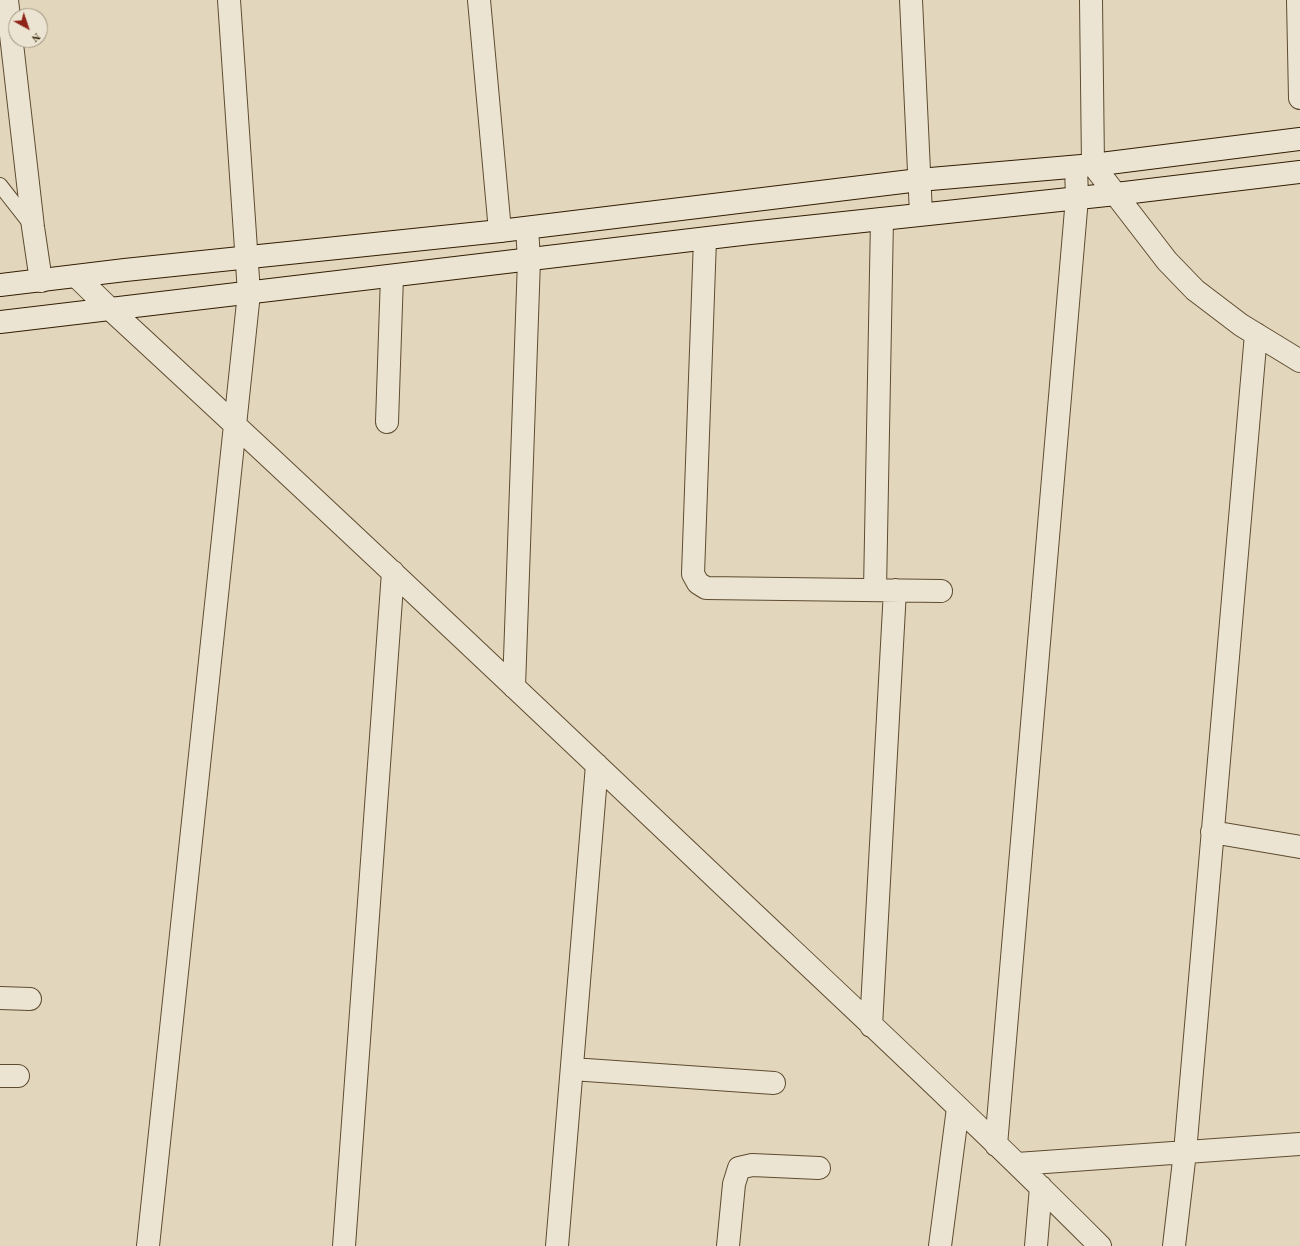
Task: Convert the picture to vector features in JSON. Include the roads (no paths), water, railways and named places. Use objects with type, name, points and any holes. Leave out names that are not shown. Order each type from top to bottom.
[{"type":"street","points":[[7,0],[41,281]]},
{"type":"street","points":[[148,1246],[249,293],[229,0]]},
{"type":"street","points":[[479,0],[500,231]]},
{"type":"street","points":[[910,0],[921,214]]},
{"type":"street","points":[[996,1144],[1076,198],[1084,166],[1091,0]]},
{"type":"street","points":[[1298,0],[1300,98]]},
{"type":"street","points":[[0,285],[125,270],[527,228],[919,180],[1084,166],[1300,140]]},
{"type":"street","points":[[1084,166],[1116,194],[1167,261],[1195,290],[1241,325],[1300,361]]},
{"type":"street","points":[[0,322],[882,218],[1116,194],[1300,172]]},
{"type":"street","points":[[871,1026],[885,590],[882,218]]},
{"type":"street","points":[[514,687],[529,260],[527,228]]},
{"type":"street","points":[[705,239],[693,574],[698,583],[706,588],[941,591]]},
{"type":"street","points":[[77,276],[110,309],[393,572],[597,765],[1017,1164],[1100,1246]]},
{"type":"street","points":[[387,422],[392,276]]},
{"type":"street","points":[[1174,1246],[1185,1152],[1256,334]]},
{"type":"street","points":[[344,1246],[393,572]]},
{"type":"street","points":[[557,1246],[597,765]]},
{"type":"street","points":[[1212,832],[1300,847]]},
{"type":"street","points":[[0,998],[30,999]]},
{"type":"street","points":[[572,1069],[774,1083]]},
{"type":"street","points":[[940,1246],[958,1108]]},
{"type":"street","points":[[1017,1164],[1300,1144]]},
{"type":"street","points":[[728,1246],[734,1184],[739,1168],[752,1165],[819,1168]]},
{"type":"street","points":[[1036,1246],[1041,1187]]},
{"type":"lane","points":[[0,185],[34,227]]}]
